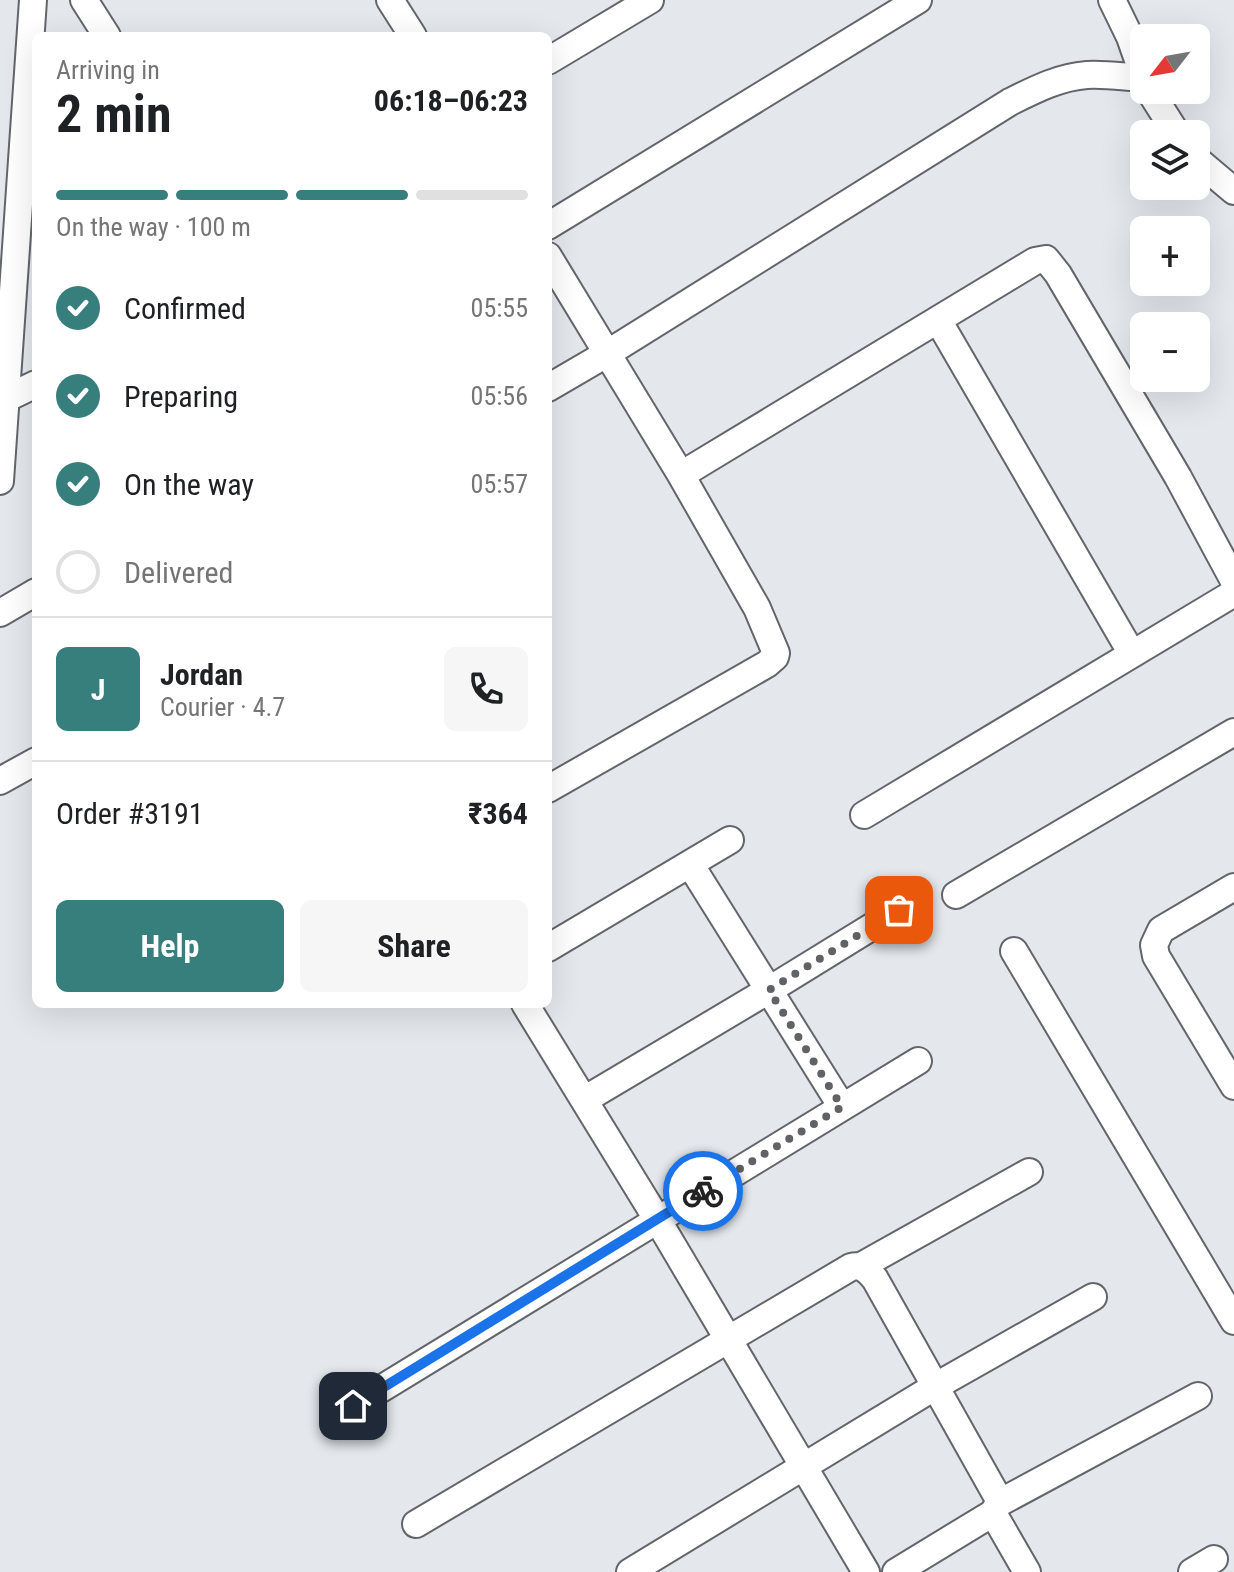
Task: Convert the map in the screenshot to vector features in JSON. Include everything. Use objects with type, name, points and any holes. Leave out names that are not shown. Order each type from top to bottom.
[{"type":"street","points":[[0,481],[5,337],[33,0]]},
{"type":"street","points":[[84,0],[104,32]]},
{"type":"street","points":[[390,0],[410,32]]},
{"type":"street","points":[[552,59],[650,0]]},
{"type":"street","points":[[552,224],[918,0]]},
{"type":"street","points":[[1112,0],[1130,37]]},
{"type":"street","points":[[552,386],[1010,102],[1064,79],[1085,75],[1130,77]]},
{"type":"street","points":[[0,141],[23,127]]},
{"type":"street","points":[[1210,171],[1234,191]]},
{"type":"street","points":[[681,475],[1043,258],[1051,263],[1178,477],[1234,581]]},
{"type":"street","points":[[552,262],[681,475],[757,608],[776,650],[775,657],[767,664],[552,787]]},
{"type":"street","points":[[938,320],[1132,654]]},
{"type":"street","points":[[5,399],[32,386]]},
{"type":"street","points":[[864,815],[1234,593]]},
{"type":"street","points":[[0,613],[32,594]]},
{"type":"street","points":[[956,895],[1234,732]]},
{"type":"street","points":[[0,781],[32,763]]},
{"type":"street","points":[[552,946],[730,840]]},
{"type":"street","points":[[690,864],[842,1107]]},
{"type":"street","points":[[1234,887],[1161,930],[1154,945],[1156,956],[1234,1086]]},
{"type":"street","points":[[584,1100],[899,910]]},
{"type":"street","points":[[1014,951],[1234,1321]]},
{"type":"street","points":[[527,1008],[657,1219],[866,1572]]},
{"type":"street","points":[[353,1406],[918,1061]]},
{"type":"street","points":[[416,1524],[851,1267],[861,1266],[1029,1172]]},
{"type":"street","points":[[861,1266],[875,1279],[997,1493],[996,1508],[1027,1572]]},
{"type":"street","points":[[630,1572],[936,1386],[1093,1297]]},
{"type":"street","points":[[896,1572],[996,1508],[1198,1396]]},
{"type":"way so far","points":[[703,1191],[842,1107],[769,990],[899,910]]},
{"type":"route","points":[[353,1406],[703,1191]]}]
